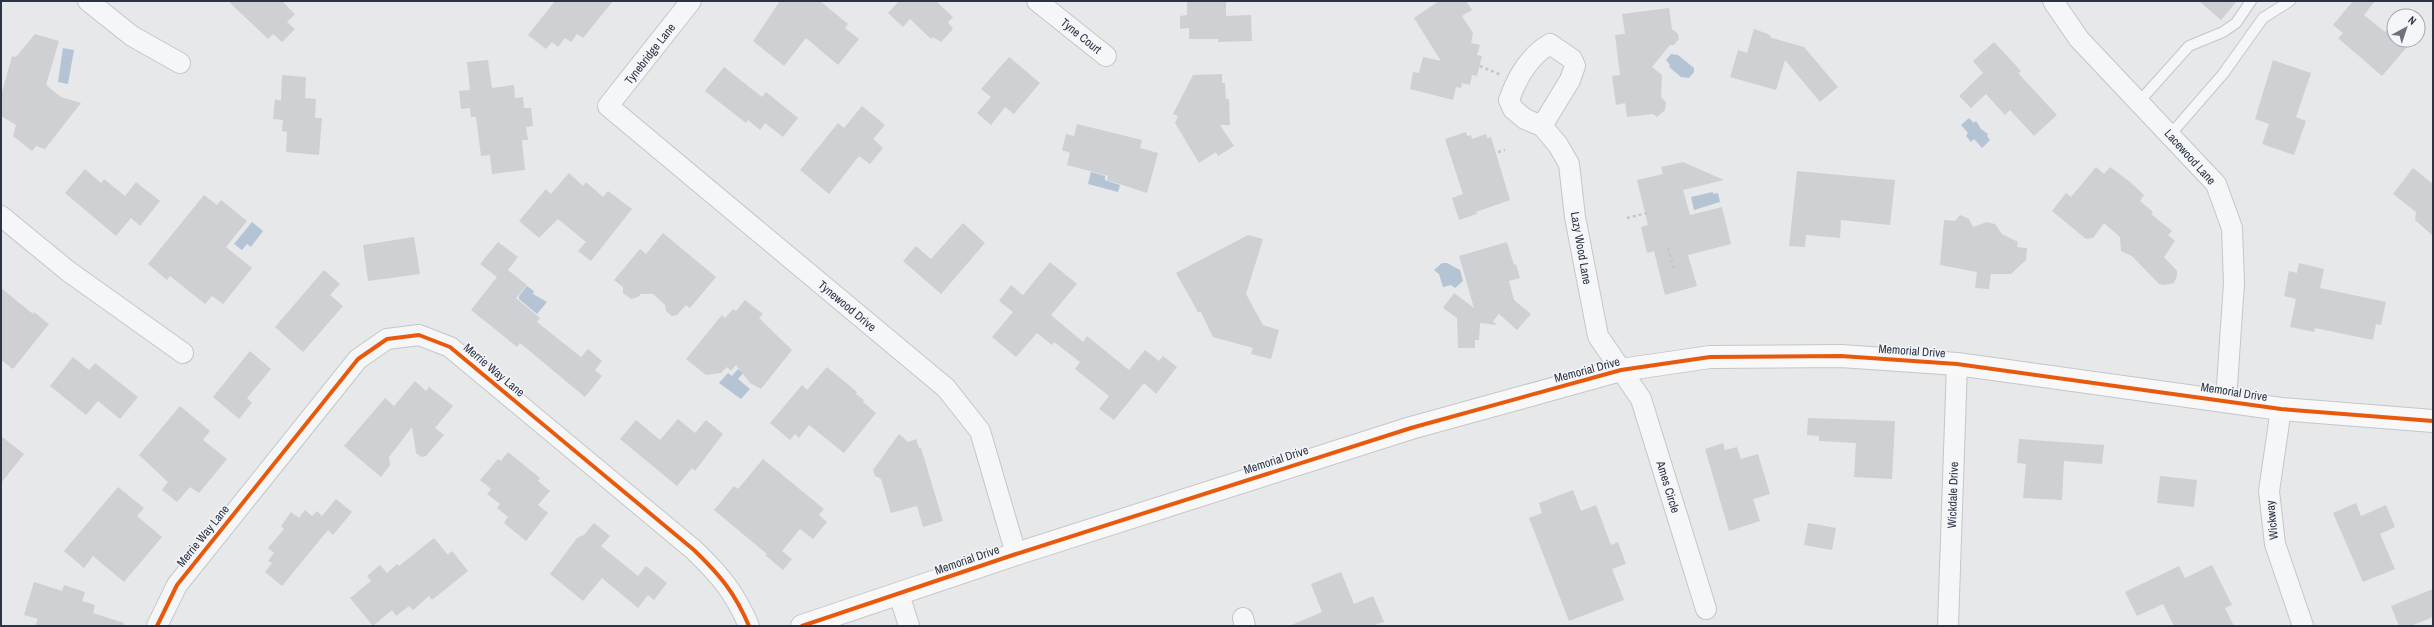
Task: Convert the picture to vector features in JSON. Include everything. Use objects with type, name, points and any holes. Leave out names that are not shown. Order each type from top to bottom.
[{"type":"street","points":[[88,1],[132,36],[180,63]]},
{"type":"street","name":"Tynebridge Lane","points":[[608,106],[691,1]]},
{"type":"street","name":"Tyne Court","points":[[1037,1],[1106,56]]},
{"type":"street","name":"Lacewood Lane","points":[[2053,1],[2079,39],[2216,184],[2232,228],[2234,284],[2226,400]]},
{"type":"street","name":"Tynewood Drive","points":[[608,106],[946,388],[980,431],[1016,554]]},
{"type":"street","name":"Lazy Wood Lane","points":[[1542,126],[1558,145],[1568,164],[1575,217],[1598,336],[1621,370]]},
{"type":"street","points":[[1,216],[68,271],[183,353]]},
{"type":"street","name":"Merrie Way Lane","points":[[157,626],[177,585],[358,359],[387,339],[419,335],[450,347],[694,550],[719,574],[738,601],[749,626]]},
{"type":"street","name":"Memorial Drive","points":[[802,626],[1016,554],[1411,428],[1621,370],[1710,357],[1841,356],[1957,364],[2226,400],[2280,409],[2433,421]]},
{"type":"street","name":"Wickdale Drive","points":[[1948,626],[1957,364]]},
{"type":"street","name":"Ames Circle","points":[[1621,370],[1641,400],[1706,609]]},
{"type":"street","name":"Wickway","points":[[2280,409],[2269,491],[2275,544],[2303,626]]},
{"type":"street","points":[[899,594],[909,626]]},
{"type":"lane","points":[[2138,103],[2189,46],[2223,32],[2236,23],[2251,1]]},
{"type":"lane","points":[[2170,135],[2223,74],[2263,18],[2290,1]]},
{"type":"path","points":[[1498,152],[1505,150]]},
{"type":"path","points":[[1627,218],[1647,213]]},
{"type":"path","points":[[1668,248],[1674,268]]},
{"type":"water","points":[[63,48],[74,50],[68,84],[58,82]]},
{"type":"water","points":[[1671,54],[1678,55],[1694,68],[1694,72],[1689,78],[1681,77],[1669,67],[1670,65],[1666,60]]},
{"type":"water","points":[[1969,118],[1974,123],[1976,121],[1981,129],[1988,134],[1987,136],[1990,140],[1982,148],[1974,139],[1971,142],[1966,136],[1968,133],[1961,125]]},
{"type":"water","points":[[1091,172],[1105,176],[1105,180],[1120,185],[1118,192],[1088,184]]},
{"type":"water","points":[[1713,192],[1713,194],[1718,193],[1720,202],[1694,210],[1691,197]]},
{"type":"water","points":[[252,222],[263,231],[251,247],[247,244],[242,250],[234,244]]},
{"type":"water","points":[[1442,263],[1447,263],[1460,270],[1463,281],[1455,288],[1451,285],[1443,287],[1439,274],[1434,270]]},
{"type":"water","points":[[527,286],[534,291],[533,294],[547,302],[537,314],[519,299],[519,296]]},
{"type":"water","points":[[738,369],[743,373],[738,379],[750,389],[741,399],[719,383],[728,373],[732,376]]},
{"type":"building","points":[[228,1],[282,1],[295,14],[287,22],[295,29],[282,42],[273,34],[268,39]]},
{"type":"building","points":[[555,1],[613,1],[583,38],[577,34],[571,42],[565,38],[558,47],[552,42],[546,49],[528,35]]},
{"type":"building","points":[[780,1],[820,1],[848,24],[845,28],[859,39],[838,65],[806,38],[784,66],[753,41]]},
{"type":"building","points":[[899,1],[936,1],[953,17],[948,22],[953,29],[941,42],[933,37],[931,39],[910,19],[903,27],[888,13]]},
{"type":"building","points":[[1187,1],[1226,1],[1226,16],[1251,15],[1252,41],[1218,42],[1218,39],[1189,39],[1189,28],[1180,29],[1180,16],[1187,15]]},
{"type":"building","points":[[1439,1],[1466,1],[1472,10],[1462,16],[1473,33],[1471,43],[1480,45],[1477,55],[1482,56],[1477,76],[1472,75],[1470,85],[1462,83],[1461,88],[1456,87],[1453,100],[1410,89],[1413,72],[1419,73],[1423,57],[1441,61],[1414,18]]},
{"type":"building","points":[[2199,1],[2237,1],[2221,20]]},
{"type":"building","points":[[2353,1],[2375,1],[2364,15],[2385,32],[2386,31],[2386,48],[2406,48],[2382,76],[2338,38],[2343,33],[2333,25]]},
{"type":"building","points":[[1669,8],[1672,29],[1678,34],[1679,39],[1674,45],[1670,45],[1652,67],[1662,75],[1661,97],[1666,102],[1665,110],[1657,117],[1653,114],[1627,117],[1625,103],[1616,105],[1612,76],[1620,75],[1615,35],[1625,34],[1622,14]]},
{"type":"building","points":[[1754,29],[1768,34],[1772,38],[1804,47],[1838,87],[1820,102],[1785,60],[1776,90],[1730,77],[1738,50],[1747,53]]},
{"type":"building","points":[[35,34],[59,41],[46,85],[61,97],[81,103],[45,149],[36,146],[32,151],[13,136],[16,125],[1,116],[1,96],[12,56],[16,57]]},
{"type":"building","points":[[1994,42],[2021,71],[2018,73],[2057,115],[2034,136],[2010,110],[2005,115],[1986,94],[1971,108],[1959,96],[1983,73],[1973,61]]},
{"type":"building","points":[[1009,57],[1040,83],[1014,114],[1005,107],[991,125],[977,113],[991,97],[981,89]]},
{"type":"building","points":[[488,60],[492,88],[514,85],[515,98],[523,97],[524,108],[531,108],[533,126],[526,127],[528,140],[522,140],[525,170],[492,174],[490,155],[481,156],[476,117],[471,117],[470,108],[461,109],[459,91],[470,90],[467,62]]},
{"type":"building","points":[[2273,60],[2311,73],[2296,117],[2306,121],[2294,155],[2262,144],[2269,124],[2255,119]]},
{"type":"building","points":[[724,67],[762,97],[766,92],[798,118],[783,137],[765,123],[760,130],[748,120],[746,123],[705,91]]},
{"type":"building","points":[[1222,74],[1222,83],[1225,83],[1226,99],[1229,99],[1230,125],[1220,125],[1234,146],[1218,156],[1216,152],[1199,163],[1175,123],[1178,116],[1173,114],[1193,75]]},
{"type":"building","points":[[282,75],[306,77],[305,98],[316,99],[315,118],[322,118],[319,155],[286,152],[287,132],[282,131],[283,120],[273,119],[275,99],[281,101]]},
{"type":"building","points":[[862,106],[885,125],[873,139],[883,148],[870,164],[859,156],[829,194],[800,170],[838,123],[844,128]]},
{"type":"building","points":[[1077,124],[1142,140],[1140,148],[1158,153],[1147,193],[1107,180],[1108,176],[1067,165],[1070,153],[1062,150],[1066,134],[1074,136]]},
{"type":"building","points":[[1466,132],[1467,136],[1471,135],[1472,139],[1486,134],[1487,138],[1491,137],[1510,200],[1476,212],[1477,214],[1459,220],[1452,198],[1463,194],[1445,139]]},
{"type":"building","points":[[1683,162],[1724,180],[1683,190],[1690,215],[1722,207],[1731,244],[1688,255],[1697,286],[1665,295],[1654,251],[1647,253],[1641,227],[1648,225],[1637,180],[1663,174],[1661,167]]},
{"type":"building","points":[[2096,167],[2104,174],[2110,167],[2129,181],[2144,195],[2140,201],[2153,212],[2151,214],[2172,231],[2168,235],[2175,241],[2164,257],[2177,271],[2177,276],[2174,283],[2165,285],[2159,284],[2132,256],[2121,251],[2120,237],[2104,223],[2093,238],[2086,239],[2052,211],[2066,193],[2071,197]]},
{"type":"building","points":[[2413,168],[2433,184],[2433,236],[2415,220],[2416,212],[2393,194]]},
{"type":"building","points":[[85,169],[101,183],[104,179],[125,196],[136,182],[160,201],[140,226],[131,218],[116,236],[65,193]]},
{"type":"building","points":[[1797,171],[1895,180],[1890,225],[1841,220],[1840,238],[1806,235],[1805,247],[1789,246]]},
{"type":"building","points":[[569,173],[583,186],[586,182],[603,197],[608,191],[632,209],[591,261],[578,251],[586,242],[558,219],[539,238],[519,221],[546,189],[551,194]]},
{"type":"building","points":[[204,195],[217,205],[221,200],[247,221],[226,247],[252,268],[223,304],[212,296],[205,304],[170,276],[167,280],[148,264]]},
{"type":"building","points":[[1960,215],[1969,219],[1973,227],[1987,222],[1995,224],[2002,234],[2018,242],[2017,247],[2027,248],[2026,260],[2011,274],[1991,274],[1989,289],[1975,288],[1977,272],[1940,265],[1944,220],[1955,221]]},
{"type":"building","points":[[963,223],[985,243],[941,294],[903,261],[916,246],[931,259]]},
{"type":"building","points":[[663,233],[716,277],[690,308],[686,305],[677,315],[672,316],[666,311],[665,305],[653,294],[641,294],[638,297],[631,299],[623,293],[623,287],[614,280],[640,249],[646,254]]},
{"type":"building","points":[[1248,235],[1263,239],[1246,294],[1263,325],[1279,330],[1271,359],[1251,354],[1253,348],[1213,337],[1201,312],[1198,312],[1176,273]]},
{"type":"building","points":[[414,237],[420,274],[368,281],[363,245]]},
{"type":"building","points":[[498,242],[518,257],[508,270],[527,285],[516,298],[540,318],[537,322],[581,357],[588,349],[602,361],[595,370],[602,376],[585,397],[520,343],[517,347],[471,310],[497,277],[480,264]]},
{"type":"building","points":[[1507,242],[1514,265],[1516,264],[1520,278],[1509,281],[1514,300],[1531,314],[1517,330],[1499,314],[1493,321],[1497,325],[1480,323],[1479,340],[1475,340],[1475,348],[1458,348],[1457,318],[1443,308],[1454,293],[1474,308],[1459,256]]},
{"type":"building","points":[[1050,262],[1077,284],[1051,315],[1083,342],[1087,336],[1129,370],[1145,350],[1159,361],[1163,356],[1177,367],[1156,394],[1144,383],[1114,420],[1099,409],[1109,396],[1075,369],[1080,362],[1054,342],[1052,345],[1037,333],[1016,357],[992,337],[1013,312],[999,301],[1011,285],[1023,295]]},
{"type":"building","points":[[2299,263],[2324,269],[2320,288],[2386,302],[2381,325],[2376,324],[2373,340],[2315,328],[2314,332],[2290,327],[2296,299],[2284,296],[2289,271],[2297,273]]},
{"type":"building","points":[[324,270],[340,284],[330,295],[343,306],[303,352],[275,327]]},
{"type":"building","points":[[1,288],[33,314],[34,312],[49,324],[13,369],[1,360]]},
{"type":"building","points":[[745,300],[763,314],[759,318],[792,350],[761,389],[750,383],[736,365],[731,371],[727,367],[721,373],[706,375],[686,359],[722,315],[725,318],[733,309],[736,311]]},
{"type":"building","points":[[250,351],[271,369],[247,398],[252,403],[239,419],[213,397]]},
{"type":"building","points":[[73,357],[89,370],[95,363],[138,397],[120,419],[98,401],[86,415],[50,386]]},
{"type":"building","points":[[827,367],[857,392],[856,394],[864,400],[863,402],[876,413],[844,453],[809,425],[799,438],[795,434],[790,440],[770,423],[802,385],[807,390]]},
{"type":"building","points":[[415,381],[426,391],[429,387],[453,406],[435,428],[444,435],[426,456],[421,457],[416,453],[412,427],[389,457],[390,465],[381,477],[344,446],[385,398],[394,406]]},
{"type":"building","points":[[180,406],[210,431],[203,440],[227,459],[199,493],[190,487],[177,502],[162,490],[168,482],[139,455]]},
{"type":"building","points":[[1808,418],[1895,421],[1892,479],[1854,477],[1856,443],[1819,441],[1819,436],[1807,435]]},
{"type":"building","points":[[678,419],[695,433],[706,420],[723,434],[695,471],[692,468],[677,486],[620,439],[636,420],[660,440]]},
{"type":"building","points":[[899,434],[908,442],[916,439],[919,448],[921,448],[943,521],[923,527],[917,506],[891,513],[881,479],[875,476],[873,470]]},
{"type":"building","points":[[1,436],[24,454],[1,483]]},
{"type":"building","points":[[2019,439],[2104,445],[2102,464],[2064,461],[2062,500],[2023,498],[2026,464],[2017,463]]},
{"type":"building","points":[[1723,443],[1725,450],[1737,447],[1741,459],[1758,454],[1770,494],[1753,499],[1760,521],[1729,531],[1705,449]]},
{"type":"building","points":[[508,452],[540,478],[538,481],[550,491],[538,505],[548,513],[526,541],[504,523],[508,517],[497,508],[500,504],[487,494],[491,489],[480,480],[498,459],[501,461]]},
{"type":"building","points":[[763,459],[824,509],[819,515],[827,522],[813,539],[800,529],[782,551],[792,559],[783,570],[765,555],[767,554],[714,510],[734,486],[738,489]]},
{"type":"building","points":[[2160,476],[2197,480],[2194,507],[2157,503]]},
{"type":"building","points":[[118,487],[144,508],[137,516],[162,537],[124,582],[93,556],[84,568],[64,551]]},
{"type":"building","points":[[1573,490],[1581,511],[1596,505],[1611,545],[1618,542],[1626,564],[1612,569],[1624,600],[1569,621],[1529,518],[1542,513],[1539,503]]},
{"type":"building","points":[[336,499],[352,512],[333,535],[328,530],[282,586],[265,572],[272,563],[268,561],[274,553],[268,548],[284,529],[281,526],[291,512],[299,518],[305,510],[312,516],[317,511],[322,516]]},
{"type":"building","points":[[2356,503],[2361,516],[2386,505],[2395,527],[2380,534],[2395,569],[2363,582],[2333,513]]},
{"type":"building","points":[[594,523],[610,536],[601,546],[638,576],[646,566],[667,583],[654,600],[648,595],[638,608],[602,578],[583,601],[550,574],[577,538],[584,535]]},
{"type":"building","points":[[1808,523],[1836,528],[1832,550],[1804,545]]},
{"type":"building","points":[[434,538],[448,555],[452,551],[468,571],[432,600],[429,596],[413,610],[409,606],[396,616],[392,610],[373,626],[350,598],[371,581],[367,576],[380,565],[387,573],[397,564],[399,566]]},
{"type":"building","points":[[2212,565],[2232,605],[2225,608],[2234,626],[2174,626],[2163,604],[2137,616],[2125,592],[2179,566],[2185,578]]},
{"type":"building","points":[[1341,572],[1354,604],[1373,596],[1384,622],[1372,626],[1289,626],[1322,612],[1311,584]]},
{"type":"building","points":[[34,582],[62,591],[64,585],[85,592],[82,601],[95,605],[93,613],[124,623],[124,626],[35,626],[38,619],[24,615]]},
{"type":"building","points":[[2433,589],[2433,617],[2411,626],[2399,626],[2391,606]]},
{"type":"cycle path","points":[[157,626],[177,585],[358,359],[387,339],[419,335],[450,347],[694,550],[726,585],[744,614],[749,626]]},
{"type":"cycle path","points":[[802,626],[1016,554],[1411,428],[1621,370],[1710,357],[1841,356],[1957,364],[2281,409],[2433,421]]}]
